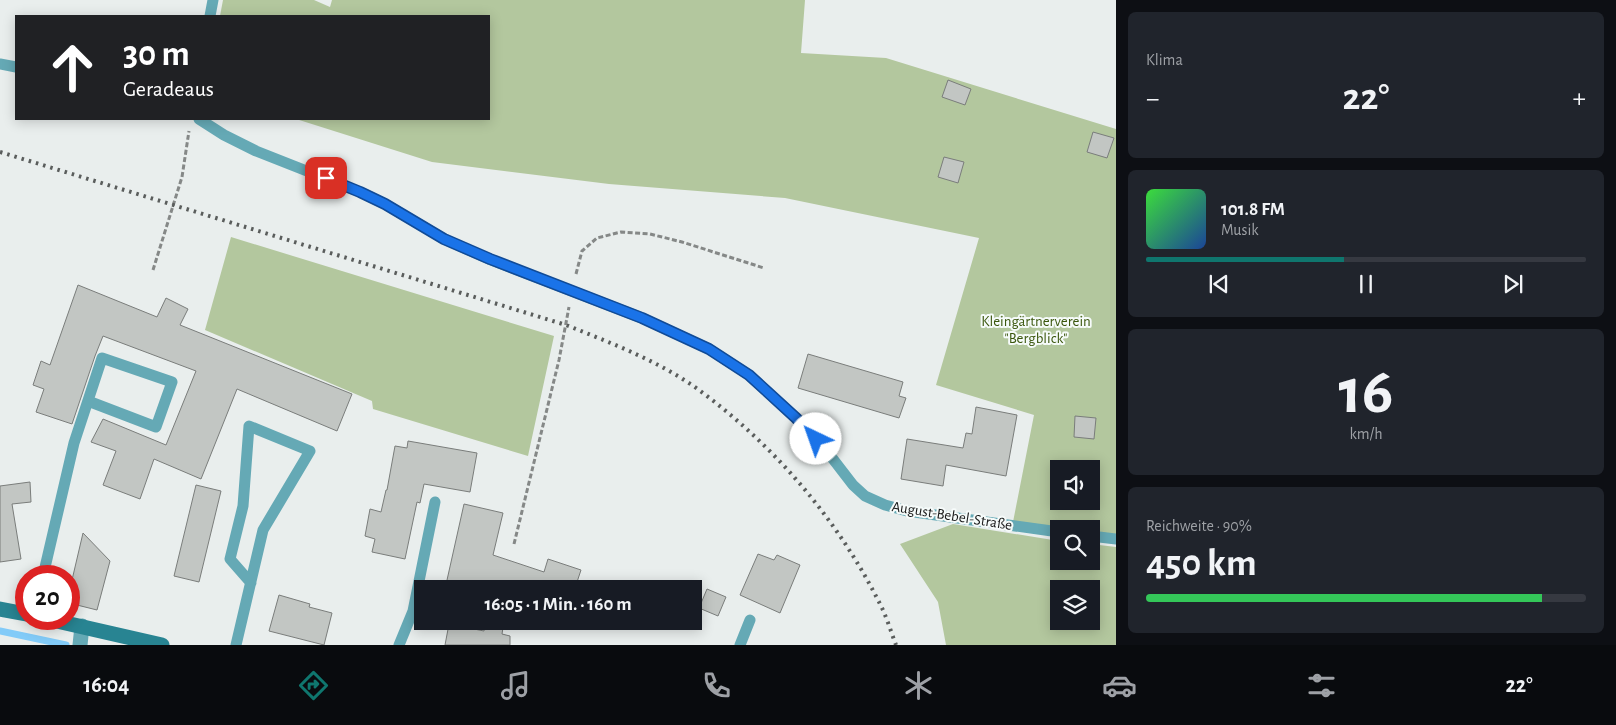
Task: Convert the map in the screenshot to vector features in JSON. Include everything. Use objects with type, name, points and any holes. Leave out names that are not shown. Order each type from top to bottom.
[{"type":"street","points":[[0,608],[15,611]]},
{"type":"street","points":[[80,645],[82,626],[162,645]]},
{"type":"lane","points":[[210,15],[213,0]]},
{"type":"lane","points":[[0,64],[15,67]]},
{"type":"lane","name":"August-Bebel-Straße","points":[[202,120],[224,135],[256,151],[360,192],[385,204],[444,239],[572,292],[642,318],[700,345],[749,375],[796,418],[826,450],[853,485],[865,496],[885,505],[907,511],[1050,531]]},
{"type":"lane","points":[[46,565],[74,443],[102,358],[172,382],[156,427],[88,401]]},
{"type":"lane","points":[[236,645],[251,583],[263,530],[310,451],[249,426],[243,506],[230,559],[251,583]]},
{"type":"lane","points":[[399,645],[413,611],[435,502]]},
{"type":"lane","points":[[1100,537],[1116,539]]},
{"type":"lane","points":[[740,645],[750,620]]},
{"type":"path","points":[[153,270],[182,177],[190,128]]},
{"type":"path","points":[[514,544],[559,360],[582,251],[597,238],[621,232],[650,234],[764,268]]},
{"type":"green space","name":"Kleingärtnerverein \"Bergblick\"","points":[[223,0],[314,0],[330,7],[332,0],[805,0],[801,53],[886,58],[1116,129],[1116,535],[1100,533],[1100,520],[1050,520],[1050,527],[1013,522],[1034,415],[936,385],[979,238],[785,198],[609,184],[432,162],[299,120],[490,120],[490,15],[220,15]]},
{"type":"green space","points":[[231,237],[554,336],[528,456],[373,409],[372,401],[205,330]]},
{"type":"green space","points":[[953,524],[1050,540],[1050,570],[1100,570],[1100,545],[1116,547],[1116,645],[946,645],[938,602],[900,544]]},
{"type":"building","points":[[948,80],[971,89],[965,105],[942,97]]},
{"type":"building","points":[[1093,132],[1114,138],[1107,158],[1087,152]]},
{"type":"building","points":[[944,157],[964,162],[958,183],[938,177]]},
{"type":"building","points":[[78,285],[157,317],[166,298],[188,309],[180,325],[352,394],[337,431],[237,389],[201,479],[154,459],[140,499],[103,485],[116,451],[91,442],[103,419],[166,445],[196,371],[103,336],[72,424],[36,412],[44,389],[33,385],[41,361],[50,365]]},
{"type":"building","points":[[808,354],[903,382],[899,396],[906,398],[899,418],[798,388]]},
{"type":"building","points":[[976,407],[1017,415],[1006,476],[946,465],[943,486],[901,479],[907,439],[963,448],[966,433],[972,434]]},
{"type":"building","points":[[1075,416],[1096,418],[1094,439],[1074,437]]},
{"type":"building","points":[[408,441],[477,453],[470,492],[424,484],[420,503],[417,502],[405,559],[372,552],[375,539],[365,536],[370,509],[381,512],[395,446],[407,448]]},
{"type":"building","points":[[30,482],[31,502],[12,504],[21,559],[0,562],[0,486]]},
{"type":"building","points":[[196,485],[221,491],[199,582],[174,576]]},
{"type":"building","points":[[464,504],[503,513],[493,555],[544,572],[548,559],[581,570],[578,580],[447,580]]},
{"type":"building","points":[[83,533],[110,561],[97,610],[80,606],[80,565],[76,565]]},
{"type":"building","points":[[758,554],[774,560],[777,555],[800,565],[780,613],[740,595]]},
{"type":"building","points":[[707,589],[726,597],[718,616],[702,609],[702,601]]},
{"type":"building","points":[[279,595],[310,604],[309,607],[332,613],[324,645],[269,631]]},
{"type":"building","points":[[448,630],[503,630],[502,634],[510,636],[510,645],[445,645]]},
{"type":"waterway","points":[[0,631],[66,645]]},
{"type":"railway","points":[[0,152],[566,325],[634,353],[668,370],[699,390],[754,435],[803,487],[846,544],[883,611],[896,645]]},
{"type":"route","points":[[326,178],[385,204],[444,239],[572,292],[642,318],[709,349],[749,375],[816,439]]}]
